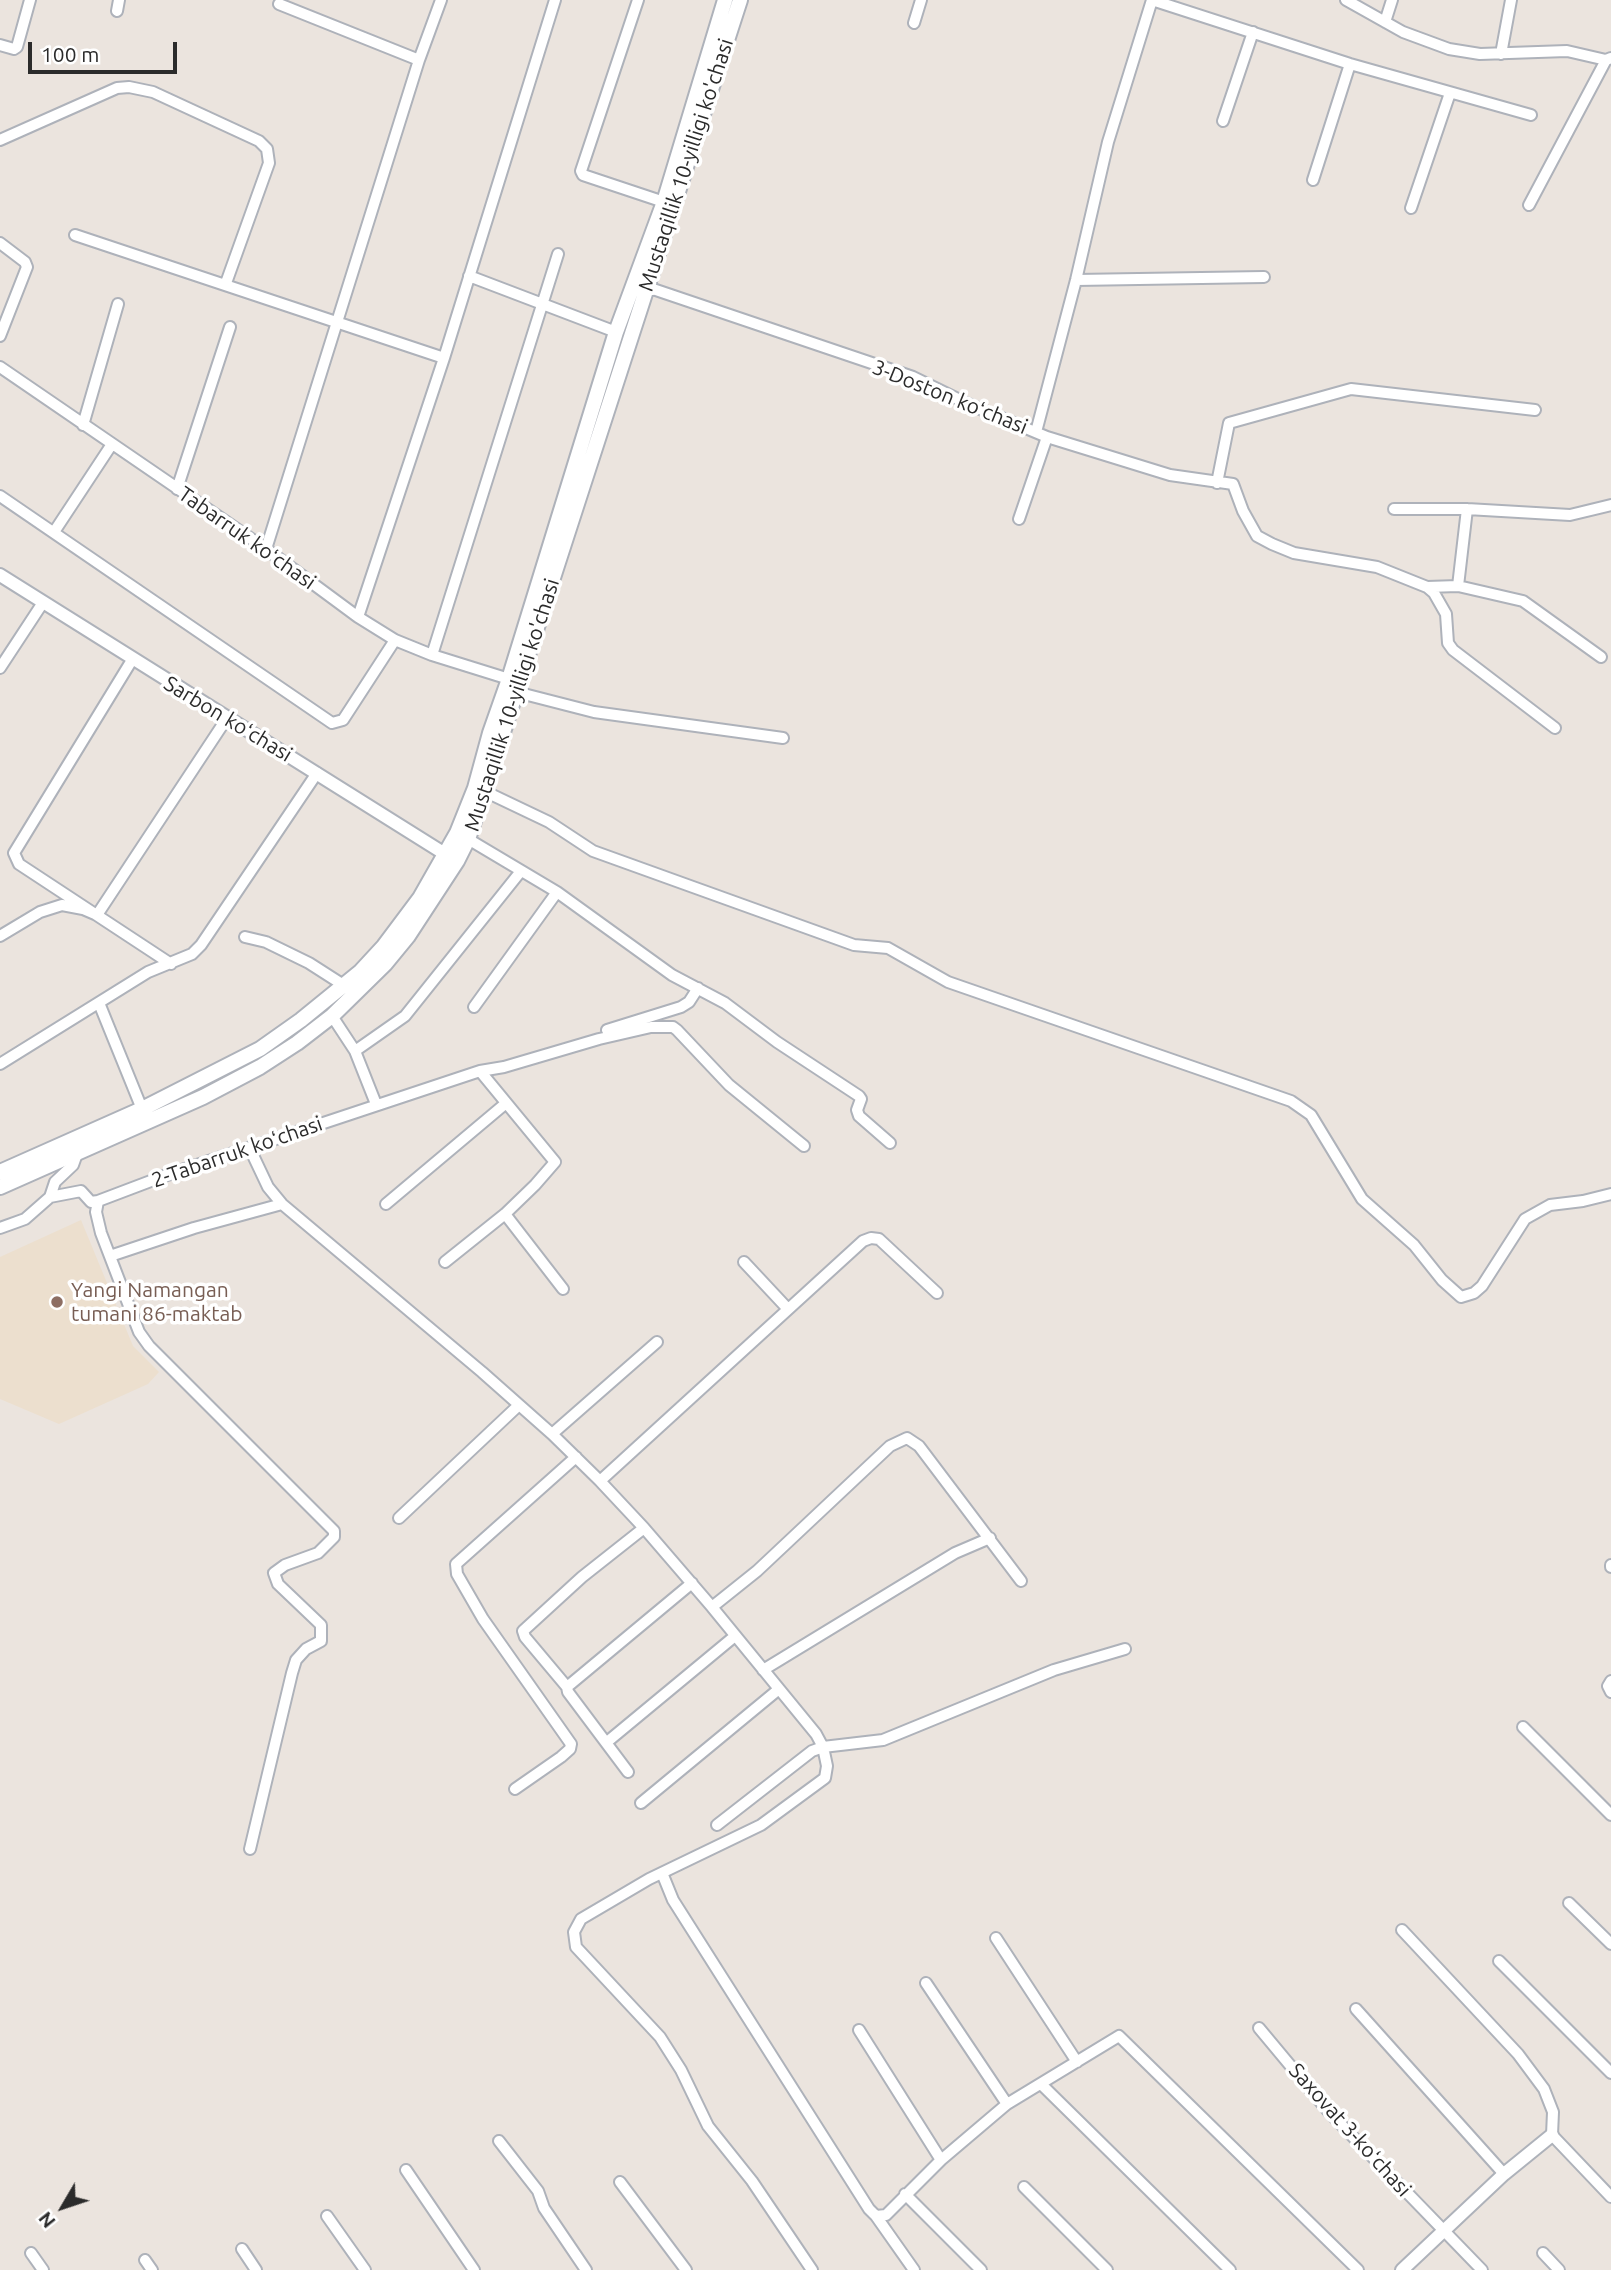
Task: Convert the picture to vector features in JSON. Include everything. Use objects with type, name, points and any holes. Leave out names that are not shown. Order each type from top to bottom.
[{"type":"main road","name":"Mustaqillik 10-yilligi ko'chasi","points":[[0,1172],[142,1109],[260,1049],[385,964],[408,936],[463,836],[484,790],[616,331],[664,202],[725,0]]},
{"type":"main road","name":"Mustaqillik 10-yilligi ko'chasi","points":[[463,836],[489,733],[513,686],[647,288],[740,0]]},
{"type":"main road","name":"Mustaqillik 10-yilligi ko'chasi","points":[[0,1187],[203,1097],[260,1067],[332,1016],[350,989]]},
{"type":"street","points":[[0,46],[14,49],[17,47],[30,0]]},
{"type":"street","points":[[266,549],[440,0]]},
{"type":"street","points":[[358,617],[444,358],[555,0]]},
{"type":"street","points":[[638,0],[581,173],[664,202]]},
{"type":"street","points":[[914,23],[921,0]]},
{"type":"street","points":[[1036,432],[1076,280],[1108,142],[1152,0],[1350,64],[1531,115]]},
{"type":"street","points":[[1346,0],[1426,42],[1449,49],[1480,54],[1567,51],[1608,59],[1529,205]]},
{"type":"street","points":[[1385,22],[1392,0]]},
{"type":"street","points":[[1501,54],[1511,0]]},
{"type":"street","points":[[279,4],[419,60]]},
{"type":"street","points":[[1223,121],[1253,32]]},
{"type":"street","points":[[1313,180],[1350,64]]},
{"type":"street","points":[[0,140],[117,88],[129,87],[153,92],[259,141],[267,149],[269,163],[226,283]]},
{"type":"street","points":[[1411,208],[1450,93]]},
{"type":"street","points":[[75,234],[444,358]]},
{"type":"street","points":[[0,243],[25,262],[27,273],[0,336]]},
{"type":"street","points":[[432,656],[558,254]]},
{"type":"street","points":[[469,276],[616,331]]},
{"type":"street","points":[[1076,280],[1264,277]]},
{"type":"street","name":"3-Doston koʻchasi","points":[[647,288],[913,377],[1047,437],[1170,475],[1217,483]]},
{"type":"street","points":[[83,425],[118,304]]},
{"type":"street","points":[[177,489],[230,327]]},
{"type":"street","name":"Tabarruk koʻchasi","points":[[0,367],[266,549],[358,617],[395,640],[513,686],[594,712],[783,738]]},
{"type":"street","points":[[1535,410],[1350,389],[1229,423],[1217,483],[1233,484],[1243,511],[1257,536],[1272,544],[1294,553],[1377,567],[1427,587],[1434,593],[1446,614],[1448,643],[1453,650],[1555,728]]},
{"type":"street","points":[[1019,519],[1047,437]]},
{"type":"street","points":[[54,532],[112,444]]},
{"type":"street","points":[[0,496],[332,723],[343,720],[395,640]]},
{"type":"street","points":[[1394,509],[1467,509],[1570,515],[1611,505]]},
{"type":"street","points":[[1458,586],[1467,509]]},
{"type":"street","name":"Sarbon koʻchasi","points":[[0,575],[42,604],[451,858]]},
{"type":"street","points":[[1427,587],[1458,586],[1524,601],[1601,657]]},
{"type":"street","points":[[0,668],[42,604]]},
{"type":"street","points":[[132,660],[14,853],[19,864],[171,964]]},
{"type":"street","points":[[97,915],[227,718]]},
{"type":"street","points":[[0,1063],[148,972],[192,954],[201,945],[317,773]]},
{"type":"street","points":[[484,790],[549,822],[593,851],[854,946],[888,948],[948,982],[1291,1101],[1311,1115],[1363,1199],[1414,1245],[1442,1280],[1461,1297],[1474,1293],[1482,1286],[1525,1219],[1550,1205],[1611,1194]]},
{"type":"street","points":[[463,836],[557,892],[672,975],[725,1003],[777,1042],[859,1096],[859,1116],[890,1143]]},
{"type":"street","points":[[0,852],[14,853]]},
{"type":"street","points":[[355,1051],[405,1016],[521,871]]},
{"type":"street","points":[[474,1007],[557,892]]},
{"type":"street","points":[[0,936],[40,912],[62,905],[97,915]]},
{"type":"street","points":[[245,937],[266,942],[309,963],[350,989]]},
{"type":"street","name":"2-Tabarruk koʻchasi","points":[[504,1067],[512,1060],[681,1007],[689,1002],[698,988]]},
{"type":"street","points":[[99,1003],[142,1109]]},
{"type":"street","points":[[332,1016],[355,1051],[376,1104]]},
{"type":"street","name":"2-Tabarruk koʻchasi","points":[[98,1201],[376,1104],[480,1071],[504,1067],[634,1030],[673,1027],[729,1085],[804,1146]]},
{"type":"street","points":[[446,1262],[505,1214],[536,1185],[555,1162],[480,1071]]},
{"type":"street","points":[[386,1204],[505,1104]]},
{"type":"street","points":[[250,1149],[268,1187],[282,1204],[519,1405],[600,1481],[692,1583],[816,1734],[823,1747],[827,1766],[825,1778],[761,1825],[662,1873],[581,1919],[574,1932],[576,1947],[660,2037],[681,2070],[708,2126],[752,2181],[812,2270]]},
{"type":"street","points":[[50,1197],[55,1182],[73,1166],[78,1151]]},
{"type":"street","points":[[0,1228],[25,1219],[50,1197],[80,1191],[91,1202],[98,1201],[96,1212],[110,1256],[139,1332],[149,1346],[334,1531],[334,1537],[318,1553],[285,1565],[274,1573],[278,1584],[321,1625],[321,1641],[306,1649],[296,1660],[250,1849]]},
{"type":"street","points":[[110,1256],[194,1228],[282,1204]]},
{"type":"street","points":[[505,1214],[563,1289]]},
{"type":"street","points":[[600,1481],[863,1241],[878,1239],[937,1293]]},
{"type":"street","points":[[744,1262],[788,1308]]},
{"type":"street","points":[[552,1434],[657,1342]]},
{"type":"street","points":[[399,1518],[519,1405]]},
{"type":"street","points":[[712,1607],[757,1571],[890,1446],[907,1438],[919,1446],[1021,1581]]},
{"type":"street","points":[[515,1789],[561,1756],[571,1744],[483,1619],[457,1574],[456,1564],[576,1457]]},
{"type":"street","points":[[628,1772],[568,1692],[567,1686],[525,1637],[523,1631],[582,1577],[644,1528]]},
{"type":"street","points":[[763,1670],[955,1553],[990,1538]]},
{"type":"street","points":[[567,1686],[692,1583]]},
{"type":"street","points":[[607,1742],[735,1636]]},
{"type":"street","points":[[717,1825],[804,1758],[823,1747],[883,1740],[1054,1670],[1125,1649]]},
{"type":"street","points":[[1611,1681],[1608,1686],[1611,1692]]},
{"type":"street","points":[[641,1803],[779,1689]]},
{"type":"street","points":[[1523,1727],[1611,1815]]},
{"type":"street","points":[[662,1873],[673,1900],[869,2209],[914,2270]]},
{"type":"street","points":[[1569,1903],[1611,1944]]},
{"type":"street","points":[[1402,1930],[1518,2054],[1544,2088],[1553,2112],[1552,2135],[1611,2197]]},
{"type":"street","points":[[996,1938],[1077,2062]]},
{"type":"street","points":[[1499,1961],[1611,2073]]},
{"type":"street","points":[[926,1983],[1007,2104]]},
{"type":"street","points":[[1356,2009],[1504,2174]]},
{"type":"street","name":"Saxovat 3-koʻchasi","points":[[1259,2028],[1329,2112],[1482,2270]]},
{"type":"street","points":[[859,2030],[941,2160]]},
{"type":"street","points":[[876,2216],[886,2215],[941,2160],[1007,2104],[1119,2036],[1358,2270]]},
{"type":"street","points":[[1042,2085],[1230,2270]]},
{"type":"street","points":[[1402,2270],[1504,2174],[1552,2135]]},
{"type":"street","points":[[499,2141],[538,2191],[544,2208],[586,2270]]},
{"type":"street","points":[[406,2170],[474,2270]]},
{"type":"street","points":[[620,2182],[686,2270]]},
{"type":"street","points":[[1024,2188],[1107,2270]]},
{"type":"street","points":[[905,2194],[981,2270]]},
{"type":"street","points":[[327,2217],[365,2270]]},
{"type":"street","points":[[242,2249],[256,2270]]},
{"type":"street","points":[[31,2253],[43,2270]]},
{"type":"street","points":[[1543,2253],[1559,2270]]},
{"type":"shaded area","name":"Yangi Namangan tumani 86-maktab","points":[[81,1220],[133,1346],[159,1372],[148,1384],[59,1424],[0,1399],[0,1257]]},
{"type":"place","name":"Yangi Namangan tumani 86-maktab","points":[[57,1302]]}]
